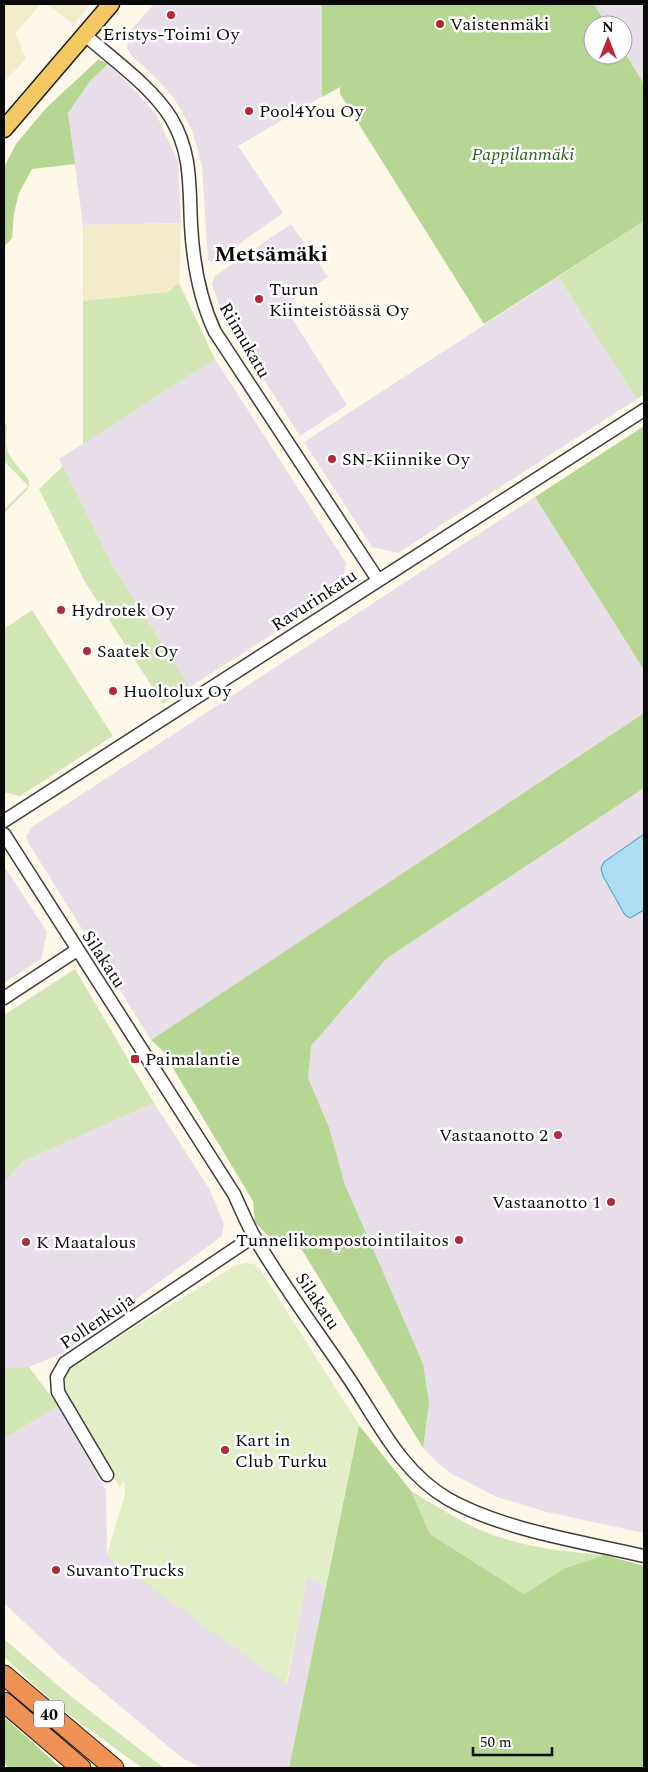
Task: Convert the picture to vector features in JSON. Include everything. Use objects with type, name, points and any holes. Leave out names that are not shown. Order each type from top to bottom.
[{"type":"highway","name":"40","points":[[4,1674],[114,1768]]},
{"type":"highway","name":"40","points":[[4,1702],[81,1768]]},
{"type":"highway","points":[[94,1752],[122,1768]]},
{"type":"main road","points":[[4,129],[111,4]]},
{"type":"street","name":"Riimukatu","points":[[84,34],[142,84],[170,118],[183,146],[189,170],[191,226],[199,287],[215,332],[378,580]]},
{"type":"street","name":"Ravurinkatu","points":[[4,820],[644,410]]},
{"type":"street","name":"Silakatu","points":[[4,834],[234,1194],[267,1258],[350,1379],[385,1437],[405,1462],[433,1488],[458,1504],[492,1518],[532,1530],[644,1556]]},
{"type":"street","points":[[4,998],[77,950]]},
{"type":"street","name":"Pollenkuja","points":[[107,1475],[58,1392],[57,1377],[65,1363],[254,1236]]},
{"type":"shaded area","points":[[4,4],[46,4],[40,5],[15,33],[26,59],[4,82]]},
{"type":"shaded area","points":[[46,4],[90,4],[74,24]]},
{"type":"shaded area","points":[[154,4],[341,4],[340,86],[238,146],[283,213],[213,262],[208,260],[202,166],[192,130],[174,98],[130,54],[127,47],[129,32]]},
{"type":"shaded area","points":[[594,4],[644,4],[644,84],[632,65],[633,15],[601,15]]},
{"type":"shaded area","points":[[109,63],[156,114],[178,161],[181,223],[83,225],[68,113],[90,81]]},
{"type":"shaded area","points":[[181,223],[179,283],[169,292],[83,301],[83,225]]},
{"type":"shaded area","points":[[291,224],[328,277],[284,306],[347,405],[300,436],[229,325],[220,308],[212,283],[215,276]]},
{"type":"shaded area","points":[[558,277],[637,399],[398,553],[372,547],[304,442]]},
{"type":"shaded area","points":[[215,359],[346,563],[341,590],[190,687],[113,566],[59,459]]},
{"type":"shaded area","points":[[535,497],[644,670],[644,713],[151,1040],[29,844],[26,836],[32,827]]},
{"type":"shaded area","points":[[644,788],[644,1533],[547,1512],[497,1497],[452,1474],[423,1448],[429,1403],[345,1185],[329,1127],[308,1078],[311,1046],[387,958]]},
{"type":"shaded area","points":[[4,866],[47,932],[41,959],[4,983]]},
{"type":"shaded area","points":[[154,1103],[210,1190],[224,1224],[222,1236],[61,1354],[29,1367],[4,1368],[4,1182],[24,1161]]},
{"type":"shaded area","points":[[58,1406],[106,1490],[107,1555],[287,1684],[307,1576],[326,1587],[289,1768],[202,1768],[182,1758],[58,1654],[4,1603],[4,1439]]},
{"type":"green space","name":"Pappilanmäki","points":[[322,4],[594,4],[601,15],[583,15],[583,65],[632,65],[644,84],[644,221],[484,324],[340,94],[340,87],[322,97]]},
{"type":"green space","points":[[98,60],[109,63],[90,81],[68,113],[75,164],[32,169],[19,193],[14,213],[12,238],[4,247],[4,167],[16,144],[47,107]]},
{"type":"green space","points":[[644,221],[644,394],[637,399],[558,277]]},
{"type":"green space","points":[[179,283],[215,359],[83,444],[83,301],[168,292]]},
{"type":"green space","points":[[4,419],[7,427],[6,442],[8,452],[29,480],[29,486],[4,513],[4,510],[28,486],[4,461]]},
{"type":"green space","points":[[644,426],[644,670],[535,497]]},
{"type":"green space","points":[[63,466],[113,566],[190,687],[163,704],[85,582],[39,489]]},
{"type":"green space","points":[[32,610],[113,736],[20,796],[4,792],[4,629]]},
{"type":"green space","points":[[644,713],[644,788],[387,958],[311,1046],[308,1078],[329,1127],[345,1185],[423,1364],[429,1403],[423,1448],[302,1250],[272,1240],[255,1222],[253,1201],[162,1050],[151,1040]]},
{"type":"green space","points":[[75,969],[154,1103],[24,1161],[4,1182],[4,1015]]},
{"type":"green space","name":"Kart in Club Turku","points":[[254,1264],[260,1269],[359,1425],[326,1587],[307,1576],[286,1685],[107,1555],[125,1494],[124,1480],[120,1488],[65,1392],[64,1385],[64,1376],[70,1367],[236,1265]]},
{"type":"green space","points":[[29,1367],[58,1406],[4,1439],[4,1368]]},
{"type":"green space","points":[[359,1425],[411,1491],[430,1534],[524,1594],[565,1568],[605,1555],[644,1566],[644,1768],[289,1768]]},
{"type":"green space","points":[[411,1491],[463,1522],[496,1536],[550,1549],[605,1555],[565,1568],[524,1594],[430,1534]]},
{"type":"green space","points":[[4,1639],[68,1694],[164,1768],[142,1768],[59,1707],[4,1657]]},
{"type":"green space","points":[[4,1717],[61,1768],[8,1768],[4,1762]]},
{"type":"water","points":[[644,834],[644,910],[630,918],[625,915],[603,876],[601,868],[604,862]]},
{"type":"place","name":"Eristys-Toimi Oy","points":[[171,15]]},
{"type":"place","name":"Vaistenmäki","points":[[440,24]]},
{"type":"place","name":"Pool4You Oy","points":[[249,111]]},
{"type":"place","name":"Turun Kiinteistöässä Oy","points":[[259,299]]},
{"type":"place","name":"SN-Kiinnike Oy","points":[[332,459]]},
{"type":"place","name":"Hydrotek Oy","points":[[61,610]]},
{"type":"place","name":"Saatek Oy","points":[[87,651]]},
{"type":"place","name":"Huoltolux Oy","points":[[113,691]]},
{"type":"place","name":"Paimalantie","points":[[135,1059]]},
{"type":"place","name":"Vastaanotto 2","points":[[558,1135]]},
{"type":"place","name":"Vastaanotto 1","points":[[611,1202]]},
{"type":"place","name":"Tunnelikompostointilaitos","points":[[459,1240]]},
{"type":"place","name":"K Maatalous","points":[[26,1242]]},
{"type":"place","name":"Kart in Club Turku","points":[[225,1450]]},
{"type":"place","name":"SuvantoTrucks","points":[[56,1570]]},
{"type":"district","name":"Metsämäki","points":[[271,253]]}]
